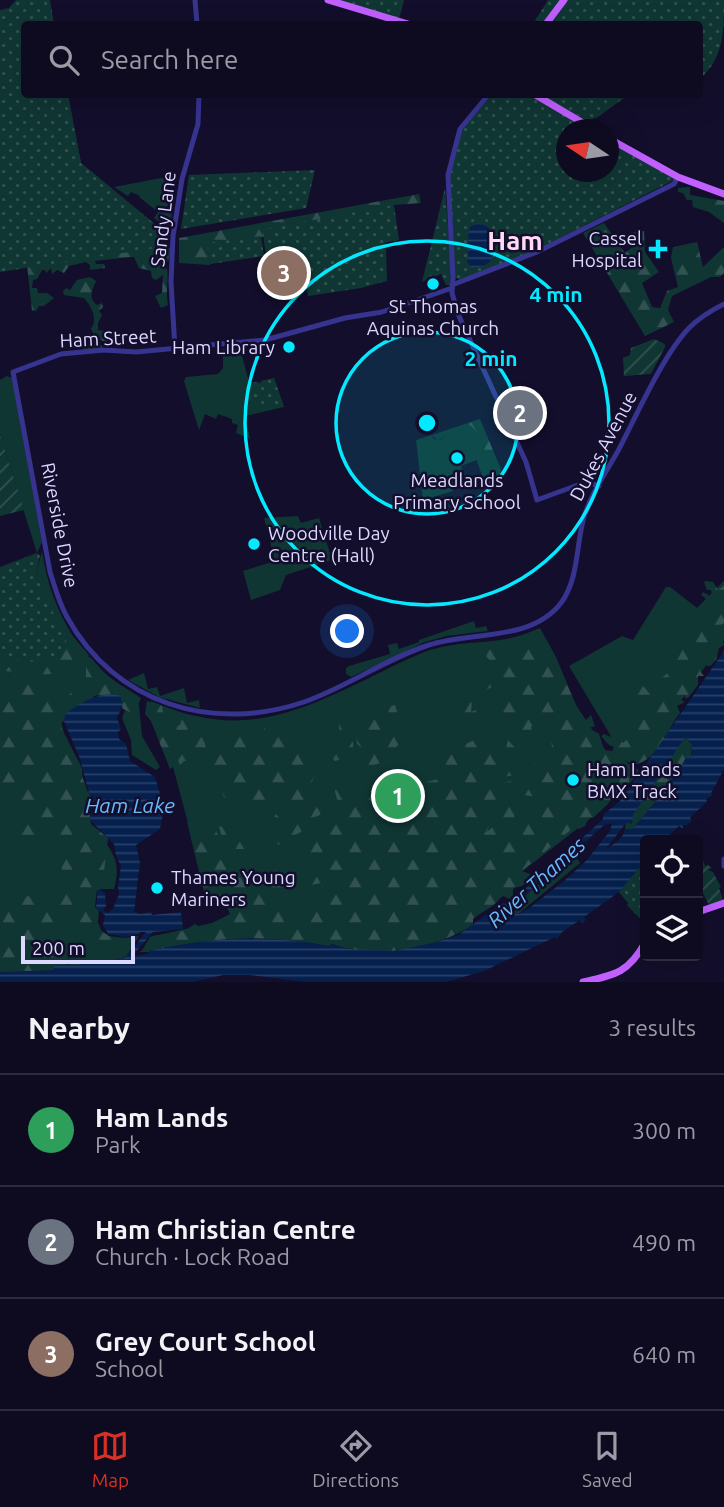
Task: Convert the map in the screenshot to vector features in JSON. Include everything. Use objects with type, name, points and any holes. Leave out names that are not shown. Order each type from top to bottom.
[{"type":"main road","points":[[328,0],[398,21]]},
{"type":"main road","points":[[548,21],[564,0]]},
{"type":"main road","points":[[541,98],[576,119]]},
{"type":"main road","points":[[619,144],[678,177],[724,194]]},
{"type":"main road","points":[[703,910],[724,903]]},
{"type":"main road","points":[[583,982],[620,973],[633,962],[640,951]]},
{"type":"street","points":[[195,0],[197,21]]},
{"type":"street","name":"Sandy Lane","points":[[175,349],[171,282],[173,236],[182,178],[198,124],[199,98]]},
{"type":"street","points":[[486,98],[458,131],[448,175],[452,286],[458,314],[526,461],[537,500],[586,482],[599,486]]},
{"type":"street","name":"Ham Street","points":[[13,372],[61,354],[104,350],[136,352],[265,340],[345,318],[382,312],[537,252],[674,184],[678,177]]},
{"type":"street","name":"Dukes Avenue","points":[[542,620],[555,610],[570,588],[585,514],[675,345],[696,322],[724,303]]},
{"type":"street","name":"Riverside Drive","points":[[13,372],[50,572],[62,608],[79,636],[106,666],[125,682],[156,700],[182,709],[216,715],[272,711],[331,691],[408,652],[431,644],[517,629],[542,620]]},
{"type":"green space","points":[[16,0],[50,0],[54,21],[21,21],[21,98],[69,98],[81,163],[163,231],[170,231],[168,246],[0,272],[0,10],[9,8]]},
{"type":"green space","points":[[336,0],[404,0],[399,19]]},
{"type":"green space","points":[[548,0],[724,0],[721,43],[714,62],[703,76],[703,21],[535,21]]},
{"type":"green space","points":[[27,98],[69,98],[81,163],[163,231],[170,249],[169,260],[162,265],[167,269],[168,305],[161,308],[155,296],[162,293],[163,275],[156,280],[152,278],[151,271],[139,268],[134,257],[131,257],[95,261],[96,264],[104,264],[105,268],[90,270],[90,265],[86,262],[69,266],[64,273],[57,270],[52,274],[51,268],[46,273],[42,270],[37,279],[33,280],[32,288],[54,298],[32,311],[27,265],[0,240],[81,179]]},
{"type":"green space","points":[[489,98],[535,98],[573,119],[556,119],[556,182],[619,182],[619,145],[674,180],[526,255],[461,281],[455,277],[450,176],[461,130]]},
{"type":"green space","points":[[546,98],[624,98],[598,117],[584,119]]},
{"type":"green space","points":[[315,170],[306,208],[181,229],[189,175]]},
{"type":"green space","points":[[177,175],[170,229],[154,218],[158,212],[140,196],[131,192],[128,196],[114,187]]},
{"type":"green space","points":[[690,187],[690,195],[724,201],[724,223],[709,212],[693,207],[692,200],[687,200],[683,193],[678,192],[678,188]]},
{"type":"green space","points":[[445,188],[450,285],[446,285],[441,274],[422,282]]},
{"type":"green space","points":[[419,194],[421,203],[394,205],[275,235],[208,245],[210,265],[179,263],[179,238]]},
{"type":"green space","points":[[394,205],[399,240],[383,243],[386,244],[387,281],[308,296],[306,280],[298,281],[293,255],[266,256],[263,234],[270,228]]},
{"type":"green space","points":[[604,223],[625,253],[634,246],[629,233],[644,231],[645,252],[659,272],[642,283],[652,307],[660,308],[667,291],[678,287],[671,258],[673,247],[697,242],[703,267],[724,247],[724,273],[672,296],[668,310],[674,322],[645,336],[583,233]]},
{"type":"green space","points":[[261,236],[264,256],[210,264],[207,243]]},
{"type":"green space","points":[[90,277],[96,281],[92,300],[97,305],[102,303],[103,307],[99,311],[102,315],[98,330],[118,333],[118,339],[106,342],[100,340],[97,343],[103,346],[101,350],[85,351],[80,345],[92,344],[93,313],[84,298],[64,295],[63,291],[66,288],[70,290],[77,280]]},
{"type":"green space","points":[[654,339],[665,344],[665,347],[651,374],[624,376],[623,358],[630,355],[631,348]]},
{"type":"green space","points":[[240,348],[249,382],[261,383],[274,378],[284,407],[245,416],[250,439],[236,433],[238,425],[232,423],[232,419],[218,414],[216,419],[205,414],[199,430],[184,381],[186,377],[218,374],[223,368],[223,349]]},
{"type":"green space","points":[[7,376],[12,378],[42,542],[37,553],[0,435],[0,380]]},
{"type":"green space","points":[[274,378],[284,407],[251,402],[254,382],[261,383]]},
{"type":"green space","points":[[480,419],[505,479],[497,485],[493,484],[493,490],[488,491],[476,459],[484,452],[483,443],[470,425],[453,431],[452,436],[448,433],[438,441],[432,435]]},
{"type":"green space","points":[[470,425],[481,437],[484,452],[477,460],[461,466],[463,471],[455,473],[458,482],[453,483],[453,491],[423,500],[416,440],[432,435],[434,439],[440,440],[448,432]]},
{"type":"green space","points":[[0,435],[24,510],[0,516]]},
{"type":"green space","points":[[298,516],[301,523],[319,518],[332,560],[286,575],[280,590],[251,600],[243,571],[275,561],[264,518]]},
{"type":"green space","points":[[42,551],[53,595],[72,635],[101,669],[138,696],[142,736],[160,767],[156,770],[132,755],[131,740],[122,718],[126,708],[113,691],[94,696],[61,721],[64,733],[82,768],[83,784],[94,801],[86,816],[110,849],[116,866],[114,889],[101,889],[93,893],[99,925],[102,932],[111,938],[139,936],[126,957],[0,972],[0,659],[19,660],[61,632],[36,575]]},
{"type":"green space","points":[[37,553],[40,555],[36,575],[67,643],[60,655],[38,662],[0,659],[0,567]]},
{"type":"green space","points":[[724,581],[724,640],[653,740],[618,748],[569,666],[622,636],[633,640],[666,587],[670,587],[697,608]]},
{"type":"green space","points":[[704,582],[713,582],[718,590],[724,586],[724,592],[717,595],[724,602],[724,623],[717,627],[712,625],[714,618],[709,608],[713,604],[701,595],[703,592],[712,597],[711,590],[707,590]]},
{"type":"green space","points":[[474,621],[476,628],[486,626],[488,631],[447,636],[425,642],[351,677],[346,674],[346,668],[349,666],[390,654],[388,645],[397,643],[399,649]]},
{"type":"green space","points":[[540,628],[556,657],[576,705],[606,751],[639,770],[635,778],[595,815],[520,873],[524,880],[509,893],[476,911],[332,928],[286,926],[217,934],[141,952],[150,937],[212,923],[230,914],[224,901],[208,898],[172,763],[151,701],[211,719],[264,718],[315,703],[430,650],[504,639]]},
{"type":"green space","points":[[716,630],[720,632],[724,645],[719,648],[716,660],[710,666],[700,667],[704,676],[698,676],[698,685],[688,698],[685,698],[684,694],[680,697],[685,702],[677,706],[680,713],[656,750],[643,762],[634,765],[624,760],[631,766],[629,772],[634,774],[629,777],[629,785],[619,793],[616,784],[608,804],[593,818],[589,817],[585,826],[579,829],[574,827],[522,871],[533,875],[522,886],[513,887],[513,896],[509,899],[502,895],[493,906],[473,919],[473,925],[441,940],[405,950],[368,951],[332,944],[329,946],[282,940],[240,939],[139,952],[147,947],[152,936],[184,931],[195,924],[200,927],[235,920],[230,899],[204,892],[187,822],[213,824],[220,840],[222,838],[219,826],[225,828],[230,817],[236,821],[236,832],[246,829],[253,839],[244,849],[233,849],[240,856],[244,873],[256,881],[284,887],[287,908],[317,911],[323,902],[323,891],[321,883],[307,888],[303,880],[310,874],[302,863],[304,838],[326,832],[329,818],[325,813],[329,801],[339,806],[334,788],[326,788],[325,781],[337,777],[337,767],[341,778],[348,784],[344,788],[353,796],[372,782],[383,796],[393,817],[404,809],[404,798],[416,784],[440,779],[448,768],[440,755],[486,735],[493,760],[504,756],[508,740],[523,757],[514,775],[504,777],[502,783],[511,781],[505,798],[497,796],[487,832],[509,805],[517,805],[514,813],[515,825],[523,828],[523,809],[540,810],[552,790],[538,797],[517,794],[540,753],[553,751],[550,737],[554,727],[552,719],[546,719],[544,729],[531,726],[532,735],[521,742],[512,738],[514,726],[503,718],[494,718],[479,705],[480,698],[486,696],[494,704],[504,693],[494,686],[484,691],[482,685],[499,672],[486,656],[489,645],[511,645],[516,649],[526,641],[535,641],[559,667],[581,716],[586,720],[591,715],[595,726],[589,728],[599,734],[604,750],[612,751],[614,747],[601,736],[604,734],[611,737],[616,734],[623,743],[629,738],[619,731],[611,720],[613,715],[621,715],[630,728],[635,725],[642,709],[635,693],[638,690],[636,684],[643,686],[651,695],[657,686],[650,683],[651,675],[660,679],[668,673],[665,665],[667,662],[676,662],[687,644],[698,639],[697,631],[713,635]]},
{"type":"green space","points":[[65,633],[70,633],[89,655],[63,670],[52,674],[36,673],[33,678],[61,700],[79,688],[80,680],[86,681],[86,661],[90,657],[108,677],[141,698],[135,711],[130,712],[123,709],[119,699],[95,695],[60,725],[86,786],[91,824],[108,838],[102,888],[97,888],[97,928],[109,936],[133,939],[130,946],[113,948],[73,943],[71,926],[62,930],[54,920],[58,913],[54,906],[62,879],[58,855],[47,838],[33,848],[20,844],[21,808],[0,805],[0,698],[21,702],[21,693],[13,679],[15,675],[23,672],[0,671],[0,659],[39,660]]},
{"type":"green space","points":[[144,673],[148,689],[157,687],[160,696],[184,688],[187,703],[199,700],[200,708],[159,697],[128,680]]},
{"type":"green space","points":[[467,693],[474,695],[469,699],[472,703],[471,712],[476,710],[478,713],[471,724],[446,712],[446,709],[452,706],[453,697]]},
{"type":"green space","points":[[147,701],[162,706],[168,742],[176,765],[170,769],[151,721],[145,714]]},
{"type":"green space","points":[[395,705],[401,737],[396,748],[390,753],[390,760],[361,769],[359,765],[364,750],[357,744],[355,720],[360,713],[370,718],[377,715],[384,718],[388,716],[389,707]]},
{"type":"green space","points":[[183,716],[188,723],[200,727],[207,751],[204,757],[208,760],[208,757],[217,757],[217,748],[239,732],[264,739],[264,727],[295,736],[315,774],[308,791],[303,793],[317,802],[323,801],[320,815],[306,820],[301,832],[279,845],[273,839],[275,814],[284,821],[291,816],[283,800],[272,806],[249,809],[224,797],[219,784],[217,765],[211,769],[199,769],[195,774],[195,766],[201,757],[194,761],[184,761],[180,765],[175,753],[174,727],[180,725]]},
{"type":"green space","points":[[339,722],[349,723],[353,748],[350,757],[335,761],[330,756],[331,748],[339,747]]},
{"type":"green space","points":[[685,737],[692,744],[691,757],[687,756],[670,782],[662,788],[661,795],[633,829],[625,829],[626,822]]},
{"type":"green space","points":[[598,832],[574,854],[580,863],[517,915],[510,913],[511,907],[516,908],[518,902]]},
{"type":"green space","points":[[703,860],[705,866],[712,868],[708,870],[713,872],[721,887],[719,888],[723,900],[709,905],[703,894]]},
{"type":"green space","points":[[640,867],[640,919],[627,905],[618,891]]},
{"type":"green space","points":[[15,889],[47,906],[47,912],[53,921],[49,933],[52,940],[41,946],[33,946],[56,953],[55,957],[48,961],[50,963],[111,955],[117,961],[51,975],[0,974],[0,893]]},
{"type":"water","points":[[478,223],[488,227],[494,255],[487,264],[472,268],[467,262],[469,231],[470,227]]},
{"type":"water","points":[[724,651],[724,769],[711,793],[713,795],[692,815],[692,821],[683,825],[683,829],[679,826],[669,835],[640,835],[640,867],[619,892],[584,917],[586,920],[582,923],[580,920],[562,932],[557,939],[555,937],[484,971],[446,982],[307,982],[250,975],[223,975],[193,982],[0,982],[0,972],[54,970],[54,966],[125,958],[146,932],[126,937],[108,934],[103,925],[105,915],[96,908],[98,888],[105,893],[106,906],[103,910],[107,913],[113,909],[119,894],[121,866],[114,844],[90,820],[91,813],[98,804],[89,793],[80,759],[64,721],[65,714],[98,696],[120,696],[123,704],[117,718],[121,729],[118,732],[119,739],[126,744],[130,761],[155,777],[164,807],[160,829],[136,845],[140,863],[134,912],[151,912],[152,915],[181,912],[183,929],[153,932],[135,956],[176,946],[240,939],[282,940],[329,946],[332,944],[348,949],[395,951],[437,942],[458,935],[503,903],[509,903],[603,819],[603,815],[621,800]],"holes":[[[685,737],[692,744],[691,757],[687,755],[676,774],[662,788],[661,795],[633,829],[625,829],[620,839],[605,850],[626,823],[632,824],[633,815]],[[612,823],[610,831],[586,861],[564,881],[519,914],[511,913],[512,907],[604,825]]]},
{"type":"place","name":"Cassel Hospital","points":[[658,249]]},
{"type":"place","name":"Grey Court School","points":[[284,273]]},
{"type":"place","name":"St Thomas Aquinas Church","points":[[433,284]]},
{"type":"place","name":"Ham Library","points":[[289,347]]},
{"type":"place","name":"Ham Christian Centre","points":[[520,413]]},
{"type":"place","name":"Meadlands Primary School","points":[[457,458]]},
{"type":"place","name":"Woodville Day Centre (Hall)","points":[[254,544]]},
{"type":"place","name":"Ham Lands BMX Track","points":[[573,780]]},
{"type":"place","name":"Ham Lands","points":[[398,796]]},
{"type":"place","name":"Thames Young Mariners","points":[[157,888]]},
{"type":"district","name":"Ham","points":[[515,240]]},
{"type":"water label","name":"Ham Lake","points":[[130,805]]},
{"type":"water label","name":"River Thames","points":[[536,882]]}]
